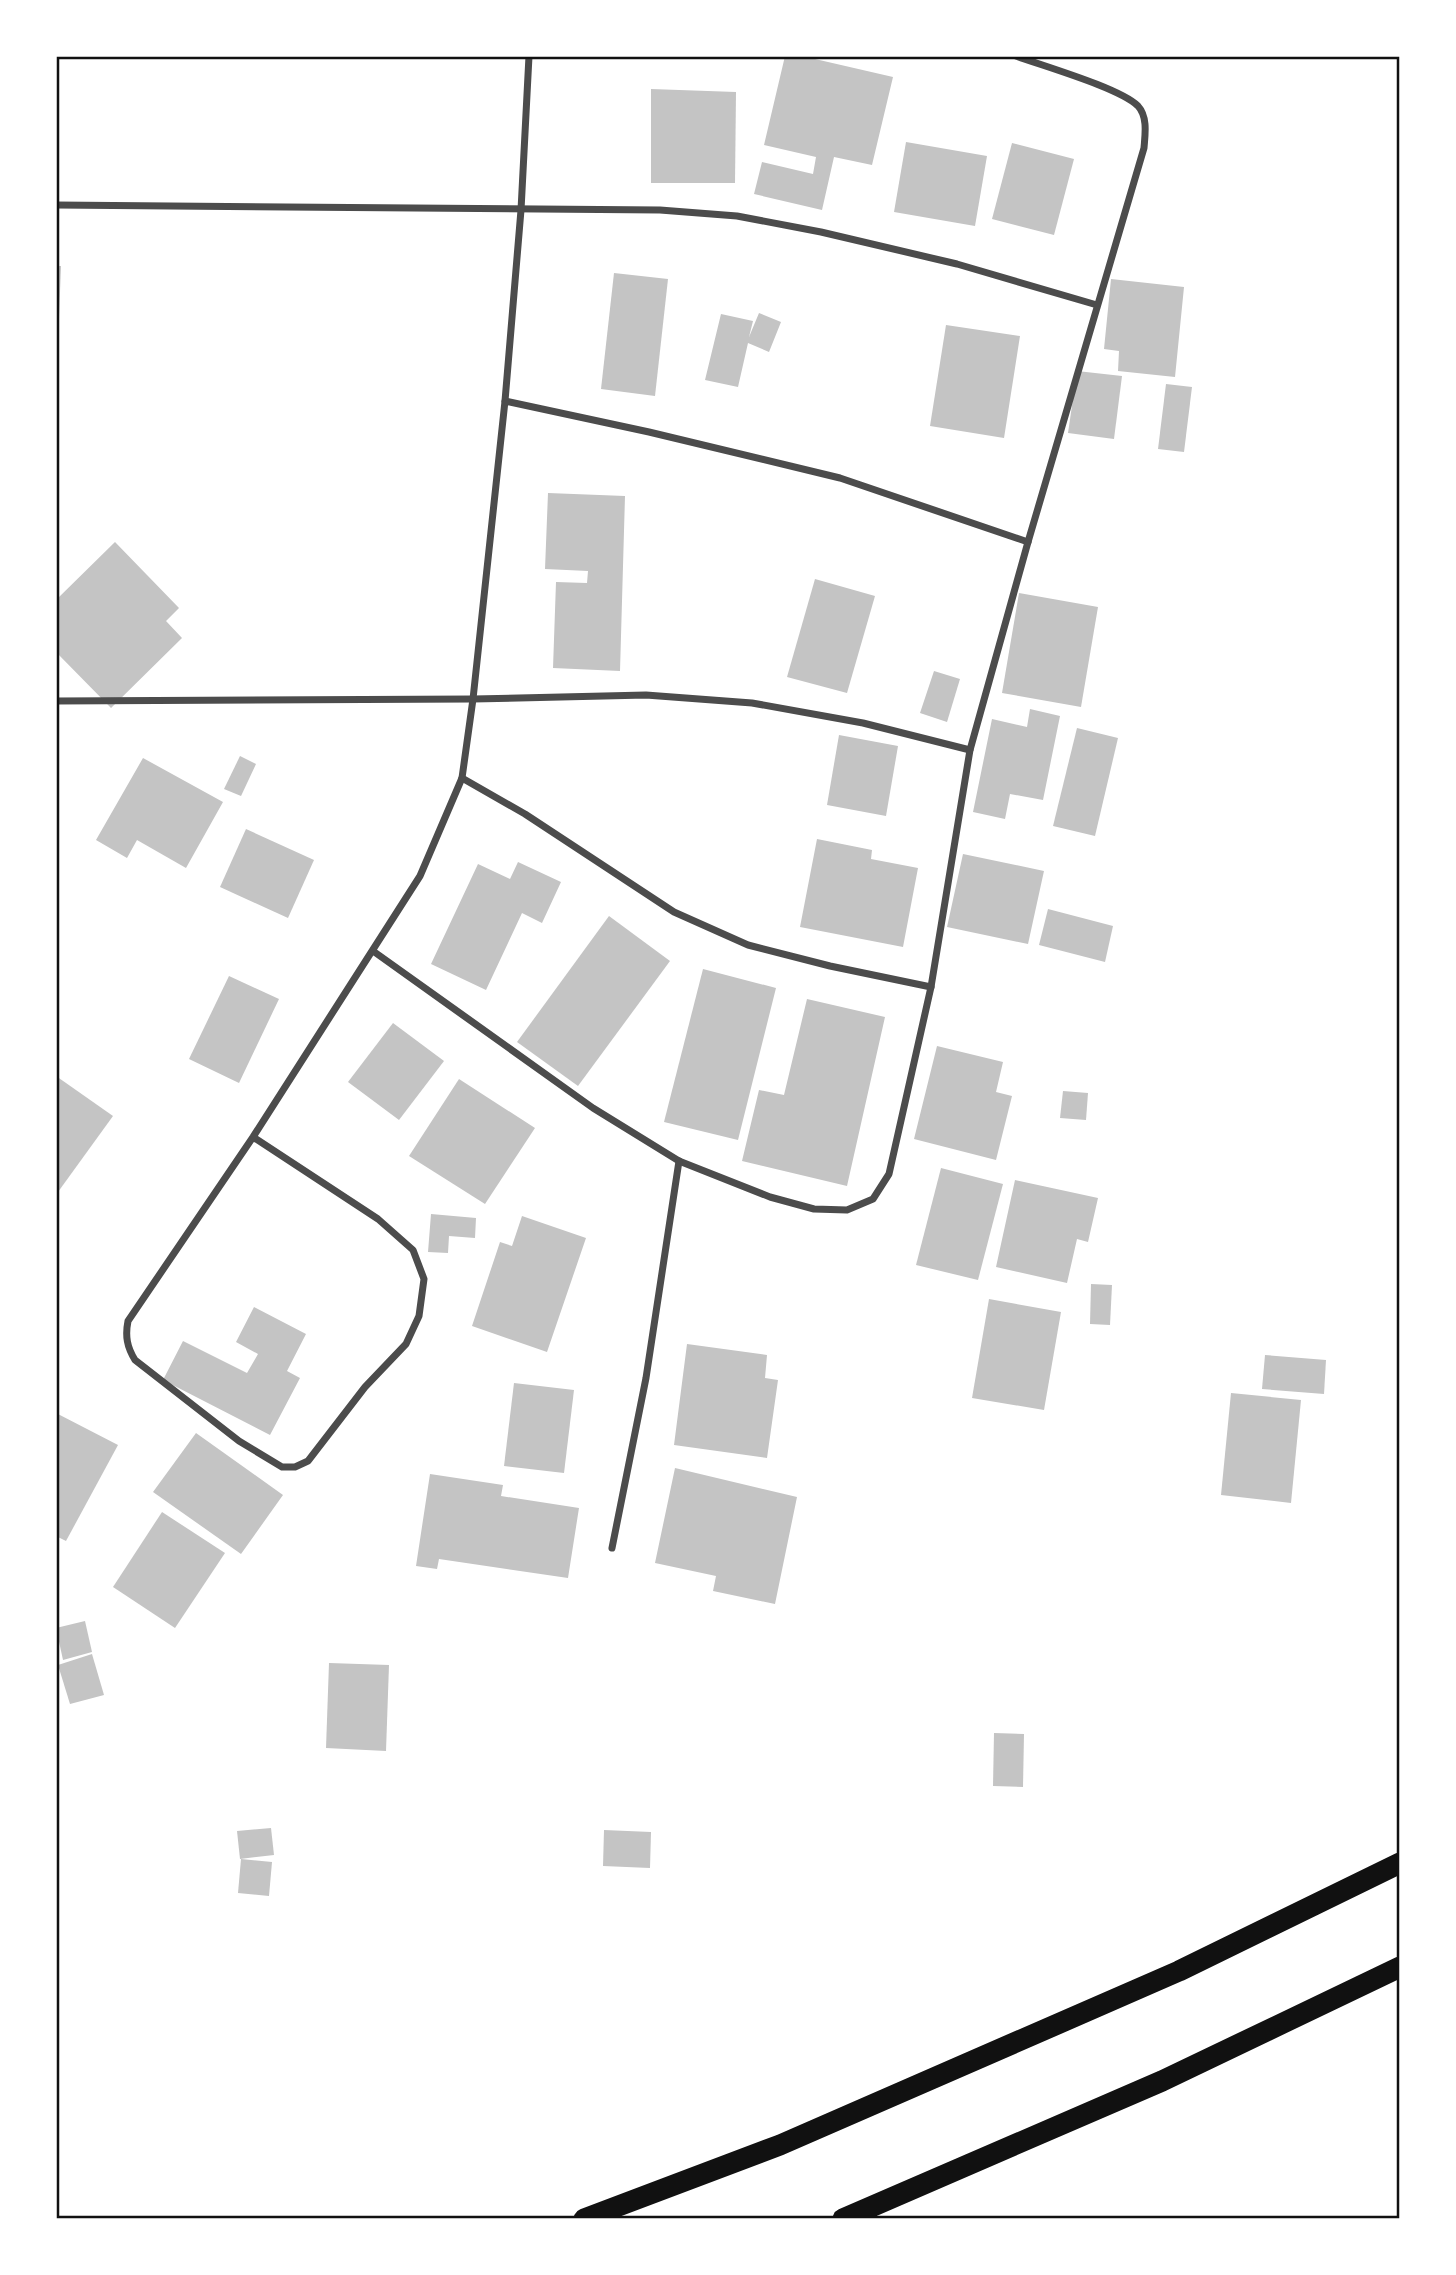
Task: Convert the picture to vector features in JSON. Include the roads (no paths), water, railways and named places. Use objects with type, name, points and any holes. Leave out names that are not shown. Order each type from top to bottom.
[{"type":"highway","points":[[584,2219],[780,2145],[1166,1977],[1400,1863]]},
{"type":"highway","points":[[844,2219],[1163,2081],[1400,1967]]},
{"type":"street","points":[[253,1137],[378,1219],[413,1250],[424,1279],[419,1316],[406,1345],[365,1387],[308,1461],[295,1467],[282,1468],[239,1441],[135,1360],[128,1348],[126,1333],[128,1321],[253,1137],[420,876],[462,778],[505,401],[522,210],[529,56]]},
{"type":"street","points":[[373,951],[593,1108],[679,1161],[770,1197],[814,1209],[847,1210],[873,1199],[889,1174],[931,986],[970,750],[1144,148],[1146,127],[1139,108],[1123,96],[1016,56]]},
{"type":"street","points":[[56,205],[660,210],[737,216],[821,232],[957,264],[1097,305]]},
{"type":"street","points":[[505,401],[840,478],[1028,542]]},
{"type":"street","points":[[56,701],[646,695],[752,703],[863,723],[970,750]]},
{"type":"street","points":[[462,778],[525,814],[674,912],[748,946],[931,986]]},
{"type":"street","points":[[612,1548],[646,1378],[679,1161]]}]
